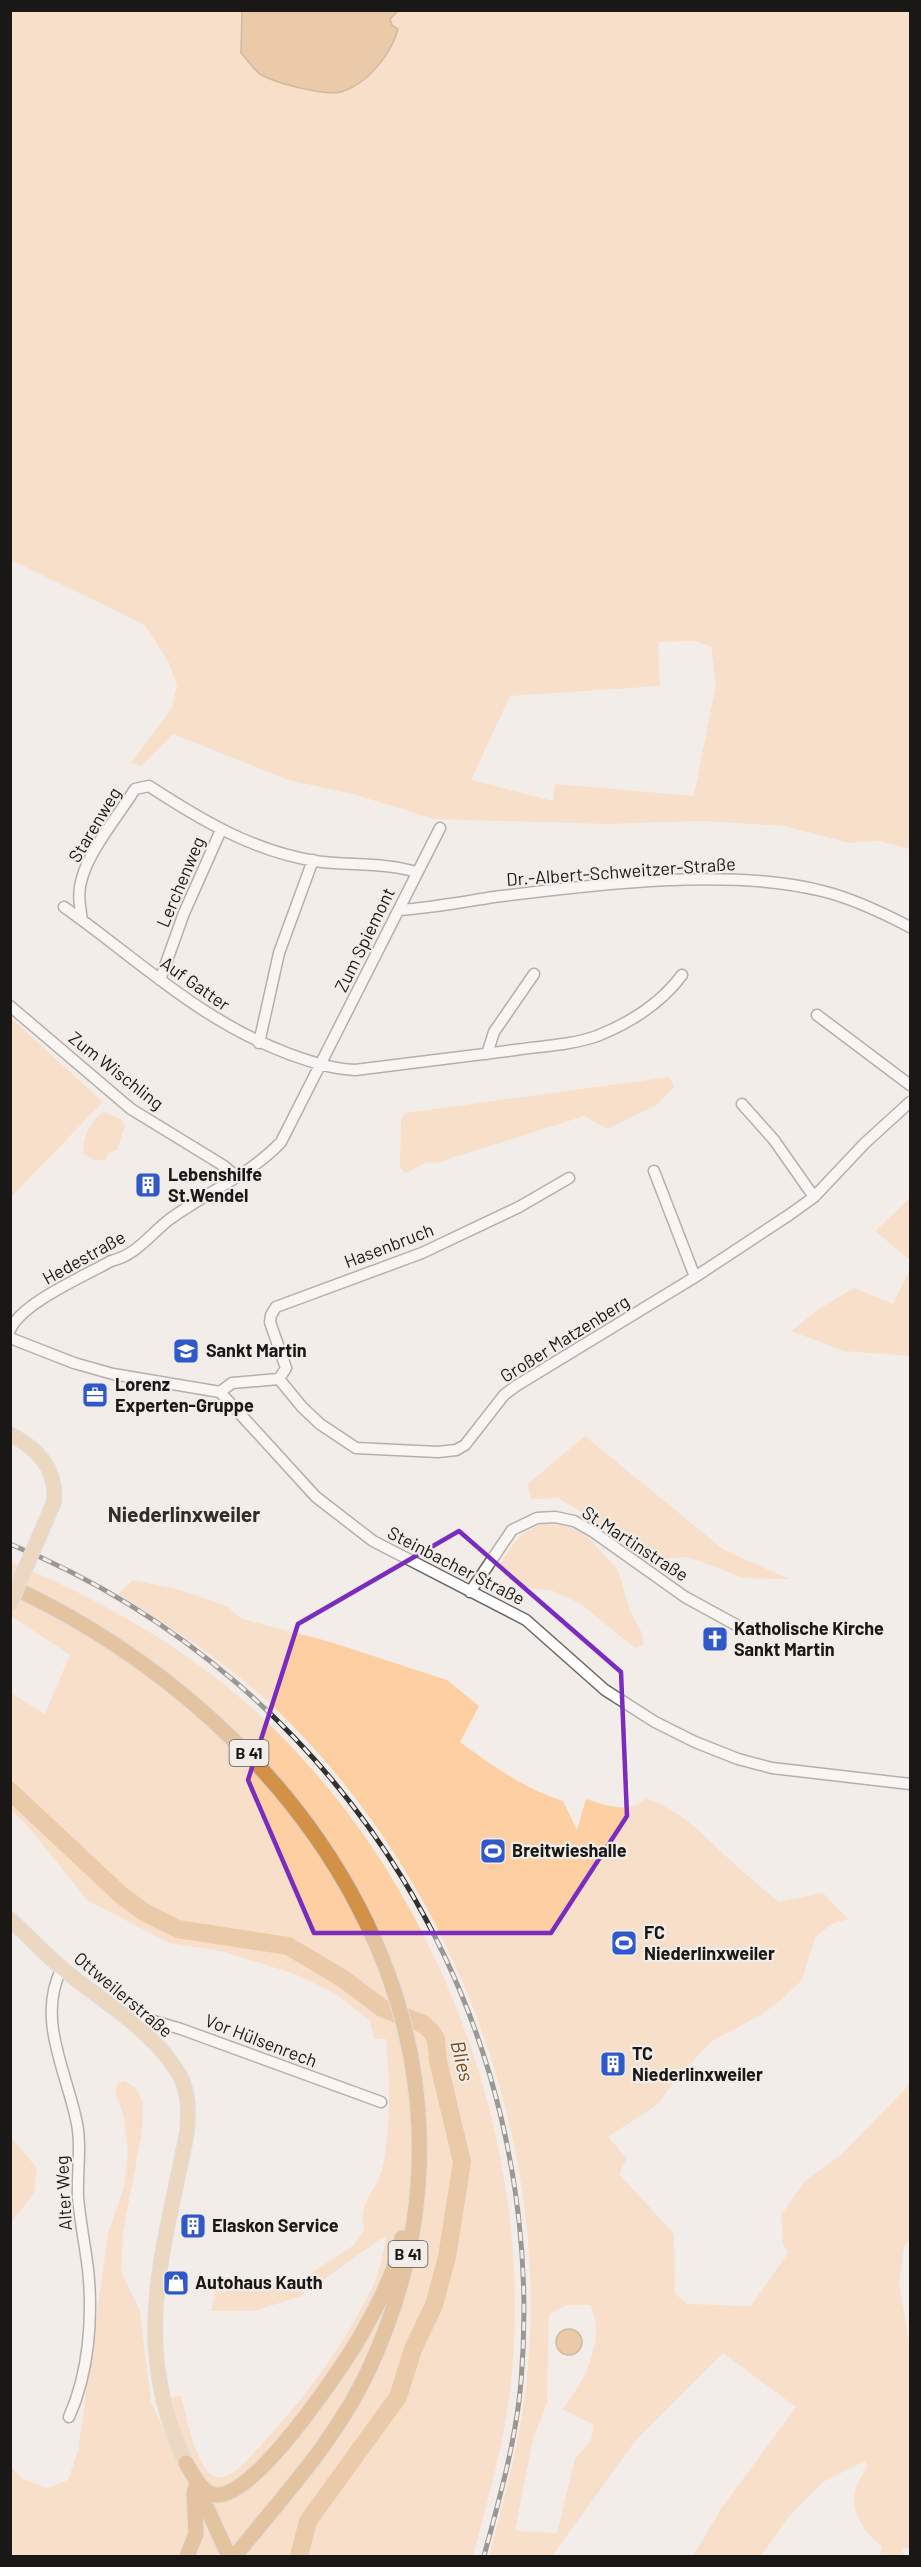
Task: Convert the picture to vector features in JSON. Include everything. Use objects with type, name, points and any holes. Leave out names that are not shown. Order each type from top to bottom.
[{"type":"highway","name":"B 41","points":[[10,1586],[96,1632],[146,1664],[221,1725],[261,1766],[324,1846],[347,1883],[380,1950],[405,2026],[412,2066],[418,2141],[416,2201],[402,2281],[386,2329],[354,2399],[336,2428],[235,2556]]},
{"type":"highway","points":[[186,2463],[199,2483],[210,2494],[225,2494],[243,2485],[306,2417],[354,2346],[387,2284],[401,2242],[411,2191],[414,2140],[412,2066]]},
{"type":"highway","points":[[186,2463],[229,2556]]},
{"type":"highway","points":[[186,2463],[196,2498],[197,2517],[196,2534],[187,2556]]},
{"type":"main road","points":[[10,1434],[26,1442],[48,1466],[54,1482],[54,1502],[10,1604]]},
{"type":"main road","name":"Ottweilerstraße","points":[[10,1919],[62,1968],[129,2020],[167,2056],[180,2076],[189,2112],[188,2132],[156,2290],[153,2335],[156,2372],[165,2411],[186,2463]]},
{"type":"street","name":"Starenweg","points":[[82,920],[79,898],[81,879],[88,863],[135,789],[142,785],[149,786],[221,830]]},
{"type":"street","name":"Zum Spiemont","points":[[320,1065],[440,828]]},
{"type":"street","points":[[221,830],[251,843],[314,860],[416,872]]},
{"type":"street","name":"Lerchenweg","points":[[160,980],[184,913],[221,830]]},
{"type":"street","points":[[259,1042],[279,953],[314,860]]},
{"type":"street","name":"Dr.-Albert-Schweitzer-Straße","points":[[399,910],[573,889],[687,880],[739,880],[787,884],[823,891],[866,906],[910,927]]},
{"type":"street","name":"Auf Gatter","points":[[64,907],[212,1017],[259,1042],[336,1069],[355,1070],[487,1054],[595,1036],[624,1024],[649,1008],[673,988],[682,975]]},
{"type":"street","points":[[487,1054],[494,1032],[534,974]]},
{"type":"street","name":"Zum Wischling","points":[[10,1006],[131,1109],[224,1166],[236,1176]]},
{"type":"street","points":[[817,1015],[910,1085]]},
{"type":"street","name":"Hedestraße","points":[[10,1330],[18,1317],[33,1306],[111,1261],[125,1258],[169,1220],[258,1164],[281,1142],[320,1065]]},
{"type":"street","name":"Großer Matzenberg","points":[[279,1379],[302,1407],[320,1424],[356,1448],[438,1452],[456,1450],[465,1445],[504,1395],[516,1386],[695,1277],[814,1197],[865,1143],[910,1102]]},
{"type":"street","points":[[742,1104],[774,1140],[814,1197]]},
{"type":"street","points":[[654,1171],[695,1277]]},
{"type":"street","name":"Hasenbruch","points":[[279,1379],[286,1368],[270,1323],[270,1315],[276,1307],[422,1254],[519,1208],[569,1178]]},
{"type":"street","points":[[10,1338],[74,1363],[113,1374],[220,1392],[232,1383],[279,1379]]},
{"type":"street","name":"Steinbacher Straße","points":[[220,1392],[285,1466],[355,1529],[530,1623],[605,1690],[626,1705],[695,1742],[738,1759],[772,1768],[910,1784]]},
{"type":"street","name":"St.Martinstraße","points":[[470,1592],[512,1530],[537,1518],[555,1517],[574,1521],[592,1531],[692,1601],[738,1626]]},
{"type":"street","name":"Alter Weg","points":[[62,1968],[55,1994],[54,2043],[77,2121],[78,2195],[88,2270],[89,2307],[82,2382],[69,2417]]},
{"type":"street","name":"Vor Hülsenrech","points":[[129,2020],[147,2019],[181,2029],[381,2102]]},
{"type":"highlighted area","points":[[459,1531],[621,1672],[627,1816],[551,1933],[314,1933],[248,1780],[298,1624]]},
{"type":"shaded area","points":[[242,10],[398,11],[390,19],[392,25],[398,29],[384,58],[369,75],[341,92],[324,92],[300,88],[267,78],[255,69],[241,53]]},
{"type":"shaded area","points":[[10,11],[242,11],[241,53],[392,25],[390,18],[398,11],[910,11],[910,849],[879,841],[849,843],[785,826],[703,821],[607,824],[435,819],[356,795],[289,780],[173,734],[141,766],[131,763],[172,708],[177,686],[169,663],[145,625],[11,560]],"holes":[[[694,641],[711,646],[716,684],[694,796],[555,784],[553,801],[471,780],[510,696],[660,686],[658,642]]]},
{"type":"shaded area","points":[[10,1017],[103,1102],[11,1197],[10,1197]]},
{"type":"shaded area","points":[[670,1077],[674,1087],[657,1105],[607,1129],[584,1116],[436,1163],[427,1162],[406,1173],[400,1168],[401,1120],[405,1113]]},
{"type":"shaded area","points":[[103,1112],[121,1119],[125,1126],[117,1150],[109,1153],[105,1160],[94,1160],[84,1154],[85,1137],[91,1125]]},
{"type":"shaded area","points":[[910,1198],[910,1260],[875,1231]]},
{"type":"shaded area","points":[[910,1269],[910,1356],[844,1351],[791,1331],[819,1309],[854,1288],[893,1304]]},
{"type":"shaded area","points":[[585,1436],[724,1550],[789,1579],[744,1578],[688,1557],[660,1559],[558,1498],[531,1499],[528,1484]]},
{"type":"shaded area","points":[[544,1524],[565,1525],[587,1536],[618,1570],[630,1611],[643,1635],[643,1645],[635,1648],[581,1604],[553,1591],[526,1587],[504,1575],[500,1564],[513,1544],[529,1530]]},
{"type":"shaded area","points":[[11,1562],[44,1576],[138,1625],[198,1664],[253,1709],[317,1775],[374,1850],[421,1931],[460,2017],[489,2107],[507,2199],[515,2292],[508,2406],[490,2493],[473,2556],[11,2556],[10,2466],[21,2478],[48,2488],[68,2480],[78,2451],[108,2233],[124,2187],[128,2152],[124,2118],[115,2091],[118,2083],[124,2081],[135,2087],[143,2102],[142,2131],[123,2233],[121,2271],[140,2311],[151,2402],[171,2446],[183,2439],[171,2397],[181,2396],[198,2455],[210,2473],[217,2477],[229,2475],[246,2461],[293,2409],[323,2370],[349,2330],[373,2286],[387,2237],[379,2240],[299,2297],[253,2311],[211,2311],[218,2283],[278,2284],[304,2278],[354,2245],[364,2230],[363,2211],[383,2165],[389,2102],[386,2039],[374,2039],[370,2021],[336,1994],[295,1974],[221,1951],[170,1943],[88,1901],[26,1824],[11,1811],[11,1693],[45,1714],[70,1655],[11,1616]]},
{"type":"shaded area","points":[[133,1580],[181,1590],[228,1607],[242,1619],[327,1641],[447,1680],[479,1706],[460,1742],[496,1768],[522,1783],[563,1801],[577,1830],[586,1799],[609,1806],[625,1807],[639,1803],[646,1798],[672,1810],[691,1824],[779,1902],[823,1893],[848,1919],[831,1924],[815,1938],[802,1980],[782,1999],[761,2015],[712,2041],[675,2080],[658,2104],[608,2137],[627,2158],[619,2174],[674,2234],[675,2294],[688,2304],[751,2306],[788,2253],[783,2244],[781,2215],[804,2182],[841,2155],[907,2087],[910,2087],[910,2239],[904,2247],[899,2282],[910,2349],[910,2548],[902,2549],[904,2556],[879,2556],[883,2547],[870,2536],[856,2512],[854,2495],[867,2466],[865,2461],[823,2482],[787,2519],[761,2556],[693,2556],[721,2509],[796,2407],[723,2353],[636,2440],[552,2556],[489,2556],[523,2408],[531,2293],[523,2198],[504,2104],[475,2012],[435,1924],[387,1842],[329,1766],[264,1698],[230,1669],[118,1594]],"holes":[[[567,2305],[590,2305],[595,2318],[596,2331],[591,2360],[578,2387],[562,2409],[594,2425],[591,2440],[575,2459],[557,2533],[515,2531],[533,2439],[547,2403],[549,2314]]]},
{"type":"shaded area","points":[[10,2136],[37,2168],[34,2193],[11,2223]]},
{"type":"shaded area","points":[[569,2329],[578,2333],[582,2342],[578,2351],[569,2355],[560,2351],[556,2342],[560,2333]]},
{"type":"waterway","name":"Blies","points":[[10,1791],[121,1895],[144,1912],[178,1929],[288,1946],[342,1978],[382,2008],[423,2024],[436,2039],[438,2061],[462,2162],[447,2257],[434,2305],[413,2349],[398,2397],[308,2521],[299,2556]]},
{"type":"railway","points":[[10,1544],[130,1605],[236,1683],[328,1775],[403,1879],[461,1994],[501,2118],[521,2248],[519,2404],[506,2470],[484,2556]]},
{"type":"place","name":"Lebenshilfe St.Wendel","points":[[148,1185]]},
{"type":"place","name":"Sankt Martin","points":[[186,1351]]},
{"type":"place","name":"Lorenz Experten-Gruppe","points":[[95,1395]]},
{"type":"place","name":"Katholische Kirche Sankt Martin","points":[[715,1639]]},
{"type":"place","name":"Breitwieshalle","points":[[493,1851]]},
{"type":"place","name":"FC Niederlinxweiler","points":[[624,1943]]},
{"type":"place","name":"TC Niederlinxweiler","points":[[613,2064]]},
{"type":"place","name":"Elaskon Service","points":[[193,2226]]},
{"type":"place","name":"Autohaus Kauth","points":[[176,2283]]},
{"type":"district","name":"Niederlinxweiler","points":[[184,1515]]}]
